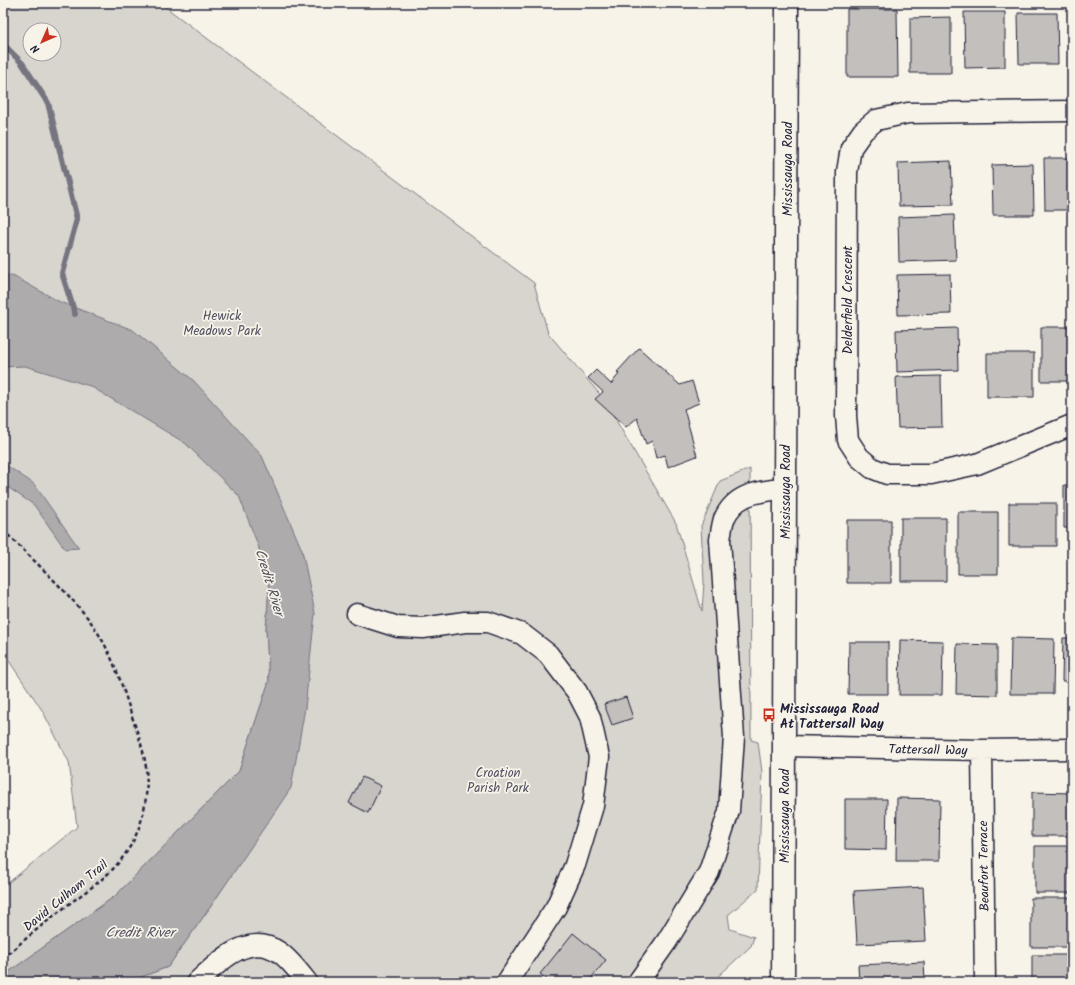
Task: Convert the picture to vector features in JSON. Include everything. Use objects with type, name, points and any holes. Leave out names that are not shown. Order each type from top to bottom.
[{"type":"main road","name":"Mississauga Road","points":[[783,982],[787,3]]},
{"type":"street","name":"Delderfield Crescent","points":[[1072,111],[908,113],[876,120],[863,131],[851,148],[847,172],[846,416],[848,440],[859,457],[872,468],[887,474],[931,474],[977,464],[1072,425]]},
{"type":"street","points":[[638,982],[667,940],[709,872],[729,811],[734,737],[720,540],[724,519],[734,503],[751,493],[785,488]]},
{"type":"street","points":[[357,614],[398,627],[422,628],[465,622],[488,622],[522,634],[548,654],[577,692],[590,717],[599,757],[593,806],[575,866],[556,907],[507,982]]},
{"type":"street","name":"Tattersall Way","points":[[784,746],[982,750],[1072,749]]},
{"type":"street","name":"Beaufort Terrace","points":[[982,750],[985,982]]},
{"type":"street","points":[[197,982],[224,958],[242,947],[262,945],[279,952],[307,982]]},
{"type":"path","name":"David Culham Trail","points":[[3,530],[71,598],[88,618],[104,643],[119,674],[143,753],[146,769],[146,780],[145,804],[136,838],[118,864],[104,879],[65,907],[3,958]]},
{"type":"green space","points":[[3,3],[160,3],[534,283],[548,333],[603,398],[676,523],[702,611],[704,582],[701,526],[720,481],[750,469],[751,740],[758,742],[762,772],[758,889],[728,915],[730,929],[754,937],[751,946],[712,982],[128,982],[168,967],[233,873],[305,708],[259,548],[269,587],[266,629],[269,681],[239,771],[115,896],[3,976],[3,887],[77,827],[69,762],[42,710],[3,652]]},
{"type":"water","name":"Credit River","points":[[3,274],[15,277],[60,302],[133,330],[194,381],[262,456],[302,550],[315,613],[305,708],[291,788],[168,967],[128,982],[3,982],[3,976],[115,896],[239,771],[269,681],[266,629],[269,587],[259,548],[239,496],[185,443],[90,386],[25,366],[3,367]]},
{"type":"water","points":[[3,463],[34,484],[79,548],[65,549],[34,505],[3,484]]},
{"type":"building","points":[[847,9],[897,9],[898,77],[847,77]]},
{"type":"building","points":[[964,12],[1005,12],[1005,67],[965,68]]},
{"type":"building","points":[[1018,13],[1057,13],[1058,64],[1019,64]]},
{"type":"building","points":[[951,17],[951,73],[910,73],[910,18]]},
{"type":"building","points":[[1044,158],[1072,158],[1072,210],[1045,210]]},
{"type":"building","points":[[951,161],[953,205],[899,206],[898,163]]},
{"type":"building","points":[[1033,164],[1034,215],[993,215],[992,165]]},
{"type":"building","points":[[954,215],[956,260],[899,262],[898,217]]},
{"type":"building","points":[[950,274],[951,314],[898,315],[897,275]]},
{"type":"building","points":[[1041,327],[1072,327],[1072,381],[1041,381]]},
{"type":"building","points":[[957,328],[958,370],[897,372],[896,330]]},
{"type":"building","points":[[639,348],[680,385],[692,381],[699,403],[684,409],[697,456],[668,467],[665,455],[656,458],[652,441],[646,444],[637,418],[626,427],[595,399],[603,392],[588,378],[596,370],[611,384],[619,374],[617,372]]},
{"type":"building","points":[[987,353],[1034,353],[1034,397],[987,397]]},
{"type":"building","points":[[941,376],[942,427],[898,428],[896,377]]},
{"type":"building","points":[[1064,485],[1072,485],[1072,528],[1064,528]]},
{"type":"building","points":[[1009,503],[1056,503],[1056,546],[1009,546]]},
{"type":"building","points":[[958,512],[998,512],[998,574],[958,574]]},
{"type":"building","points":[[901,518],[946,518],[946,581],[901,581]]},
{"type":"building","points":[[847,520],[891,520],[891,583],[847,583]]},
{"type":"building","points":[[1011,638],[1054,639],[1053,694],[1010,694]]},
{"type":"building","points":[[1063,638],[1072,638],[1072,681],[1062,681]]},
{"type":"building","points":[[900,640],[943,641],[942,695],[899,695]]},
{"type":"building","points":[[849,642],[888,642],[888,694],[848,694]]},
{"type":"building","points":[[957,644],[997,645],[997,695],[956,694]]},
{"type":"building","points":[[626,697],[633,718],[612,725],[604,704]]},
{"type":"building","points":[[362,777],[381,786],[368,813],[349,803]]},
{"type":"building","points":[[1032,792],[1072,793],[1072,836],[1032,836]]},
{"type":"building","points":[[897,798],[940,799],[939,861],[896,861]]},
{"type":"building","points":[[845,799],[887,799],[886,850],[845,849]]},
{"type":"building","points":[[1035,846],[1072,846],[1072,893],[1035,893]]},
{"type":"building","points":[[923,887],[926,941],[857,944],[854,891]]},
{"type":"building","points":[[1031,898],[1072,898],[1072,947],[1031,947]]},
{"type":"building","points":[[573,933],[606,960],[588,982],[550,982],[540,974]]},
{"type":"building","points":[[1032,955],[1072,955],[1072,982],[1032,982]]},
{"type":"building","points":[[924,962],[925,982],[859,982],[858,965]]},
{"type":"waterway","points":[[3,44],[22,63],[48,103],[77,219],[62,273],[75,314]]},
{"type":"place","name":"Mississauga Road At Tattersall Way","points":[[769,715]]},
{"type":"park label","name":"Hewick Meadows Park","points":[[222,322]]},
{"type":"park label","name":"Croation Parish Park","points":[[498,780]]}]
